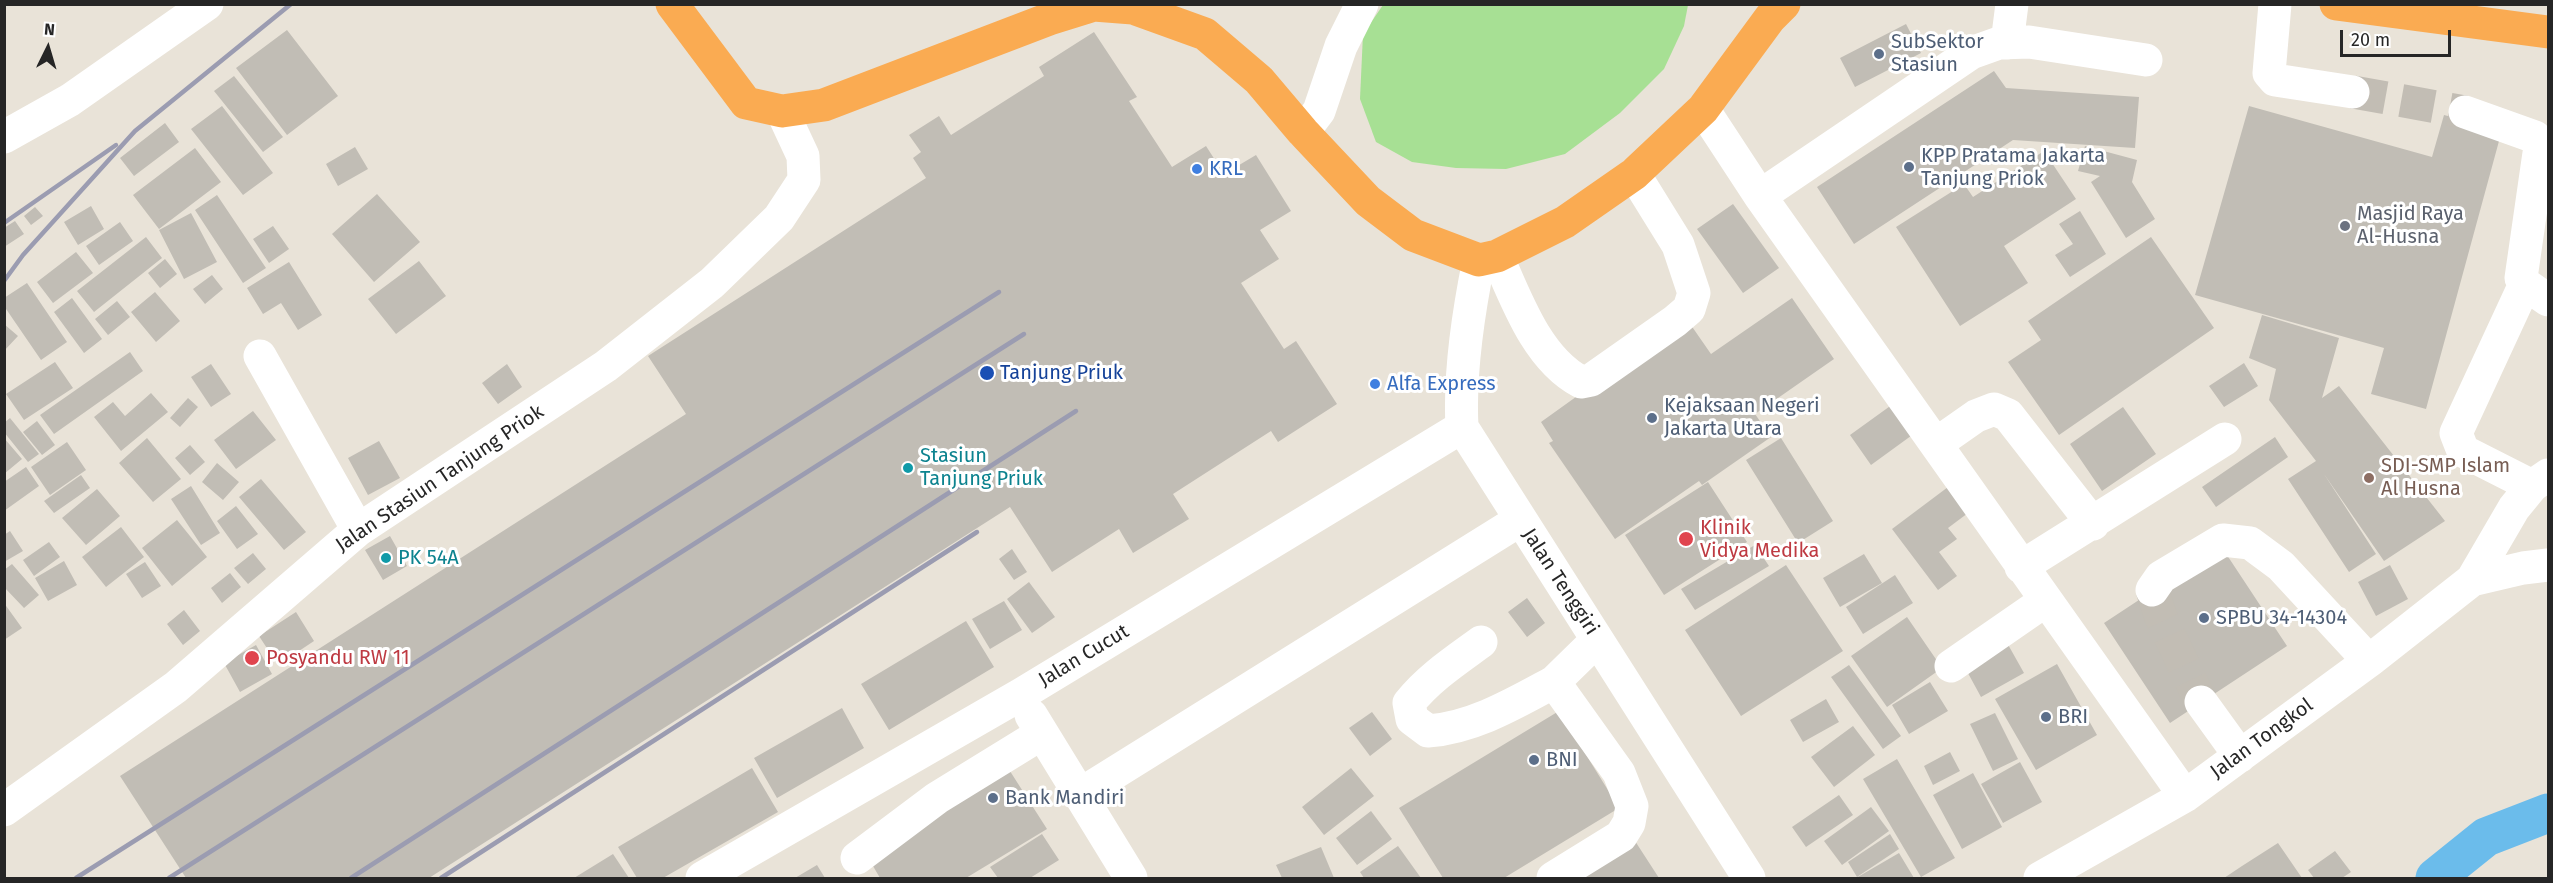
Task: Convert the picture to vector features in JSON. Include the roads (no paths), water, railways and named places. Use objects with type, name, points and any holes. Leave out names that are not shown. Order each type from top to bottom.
[{"type":"highway","points":[[672,4],[746,103],[782,111],[824,105],[1049,19],[1094,5],[1133,8],[1205,34],[1258,80],[1368,201],[1413,235],[1488,258],[1565,222],[1634,174],[1703,109],[1770,18],[1784,4]]},
{"type":"highway","points":[[2336,4],[2548,32]]},
{"type":"street","points":[[4,137],[70,100],[207,4]]},
{"type":"street","points":[[1168,4],[1205,34]]},
{"type":"street","points":[[1303,132],[1319,111],[1341,46],[1362,4]]},
{"type":"street","points":[[2007,43],[2012,4]]},
{"type":"street","points":[[2275,4],[2269,73],[2271,77],[2275,80],[2354,92]]},
{"type":"street","points":[[1761,196],[1971,53],[1999,43],[2030,42],[2146,60]]},
{"type":"street","points":[[1703,109],[1761,196],[2045,601],[2185,796]]},
{"type":"street","name":"Jalan Stasiun Tanjung Priok","points":[[4,810],[176,687],[358,530],[606,366],[712,283],[779,218],[804,180],[803,156],[782,111]]},
{"type":"street","points":[[2465,112],[2535,137],[2540,146],[2520,268],[2521,278],[2537,292],[2457,433],[2463,451],[2540,480]]},
{"type":"street","points":[[1488,258],[1530,331],[1570,376],[1581,382],[1591,380],[1676,321],[1689,309],[1694,293],[1678,245],[1634,174]]},
{"type":"street","name":"Jalan Tenggiri","points":[[1488,258],[1471,300],[1460,405],[1462,427],[1749,879]]},
{"type":"street","points":[[260,356],[358,530]]},
{"type":"street","points":[[1936,444],[1976,416],[1994,409],[2008,415],[2093,524]]},
{"type":"street","name":"Jalan Cucut","points":[[715,875],[909,758],[1020,695],[1462,427]]},
{"type":"street","points":[[2022,567],[2225,439]]},
{"type":"street","name":"Jalan Tongkol","points":[[2040,879],[2185,796],[2369,661],[2472,580],[2514,508],[2540,480]]},
{"type":"street","points":[[1079,795],[1520,520]]},
{"type":"street","points":[[2152,591],[2161,577],[2223,540],[2250,543],[2281,566],[2369,661]]},
{"type":"street","name":"Jalan Tongkol","points":[[2472,580],[2523,568],[2548,565]]},
{"type":"street","points":[[1951,666],[2045,601]]},
{"type":"street","points":[[1481,642],[1436,674],[1409,703],[1412,719],[1428,732],[1450,730],[1481,718],[1554,682],[1597,640]]},
{"type":"street","points":[[1553,879],[1621,836],[1629,823],[1632,806],[1619,773],[1554,682]]},
{"type":"street","points":[[1020,695],[1041,734],[1131,879]]},
{"type":"street","points":[[2201,702],[2240,756]]},
{"type":"street","points":[[857,858],[937,798],[1041,734]]},
{"type":"street","points":[[909,758],[937,798]]},
{"type":"waterway","points":[[2435,878],[2486,837],[2548,813]]},
{"type":"tunnel","points":[[2353,92],[2465,112]]},
{"type":"tunnel","points":[[2152,590],[2161,617],[2201,702]]},
{"type":"railway","points":[[4,281],[23,255],[135,131],[291,4]]},
{"type":"railway","points":[[4,223],[116,145]]},
{"type":"railway","points":[[76,878],[999,292]]},
{"type":"railway","points":[[169,878],[1024,334]]},
{"type":"railway","points":[[351,878],[1076,411]]},
{"type":"railway","points":[[441,878],[977,532]]},
{"type":"place","name":"SubSektor Stasiun","points":[[1879,54]]},
{"type":"place","name":"KPP Pratama Jakarta Tanjung Priok","points":[[1909,167]]},
{"type":"place","name":"KRL","points":[[1197,169]]},
{"type":"place","name":"Masjid Raya Al-Husna","points":[[2345,226]]},
{"type":"place","name":"Tanjung Priuk","points":[[987,373]]},
{"type":"place","name":"Alfa Express","points":[[1375,384]]},
{"type":"place","name":"Kejaksaan Negeri Jakarta Utara","points":[[1652,418]]},
{"type":"place","name":"Stasiun Tanjung Priuk","points":[[908,468]]},
{"type":"place","name":"SDI-SMP Islam Al Husna","points":[[2369,478]]},
{"type":"place","name":"Klinik Vidya Medika","points":[[1686,539]]},
{"type":"place","name":"PK 54A","points":[[386,558]]},
{"type":"place","name":"SPBU 34-14304","points":[[2204,618]]},
{"type":"place","name":"Posyandu RW 11","points":[[252,658]]},
{"type":"place","name":"BRI","points":[[2046,717]]},
{"type":"place","name":"BNI","points":[[1534,760]]},
{"type":"place","name":"Bank Mandiri","points":[[993,798]]}]
